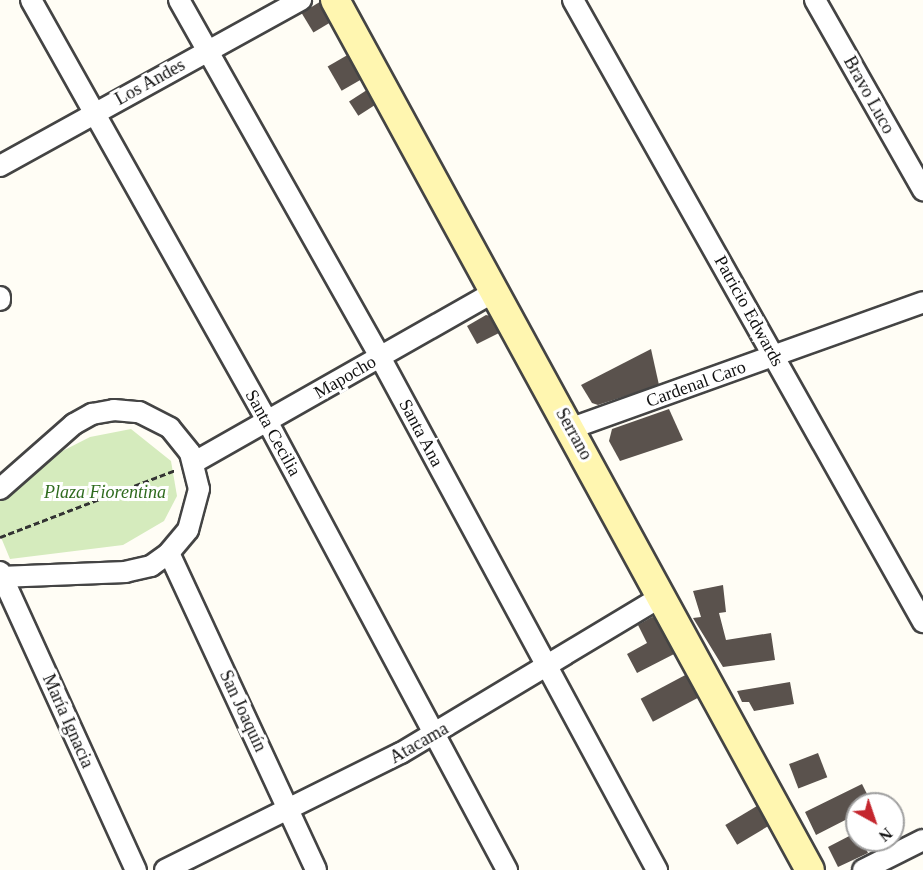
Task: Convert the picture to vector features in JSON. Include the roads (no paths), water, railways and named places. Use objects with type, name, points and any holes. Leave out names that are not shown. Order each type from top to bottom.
[{"type":"main road","name":"Serrano","points":[[335,0],[572,429],[810,870]]},
{"type":"street","name":"Santa Cecilia","points":[[31,0],[267,421],[507,870]]},
{"type":"street","name":"Santa Ana","points":[[179,0],[380,357],[657,870]]},
{"type":"street","name":"Los Andes","points":[[0,166],[301,0]]},
{"type":"street","name":"Patricio Edwards","points":[[573,0],[923,622]]},
{"type":"street","name":"Bravo Luco","points":[[816,0],[923,190]]},
{"type":"street","name":"Mapocho","points":[[193,463],[496,291]]},
{"type":"street","name":"Cardenal Caro","points":[[572,429],[923,302]]},
{"type":"street","points":[[0,489],[74,424],[102,411],[133,411],[161,422],[178,436],[193,463],[199,489],[196,510],[188,530],[169,553],[139,570],[1,575]]},
{"type":"street","name":"San Joaquín","points":[[169,553],[316,870]]},
{"type":"street","name":"María Ignacia","points":[[1,575],[136,870]]},
{"type":"street","name":"Atacama","points":[[165,870],[289,810],[434,735],[662,596]]},
{"type":"street","points":[[863,870],[923,840]]},
{"type":"park label","name":"Plaza Fiorentina","points":[[105,492]]}]
